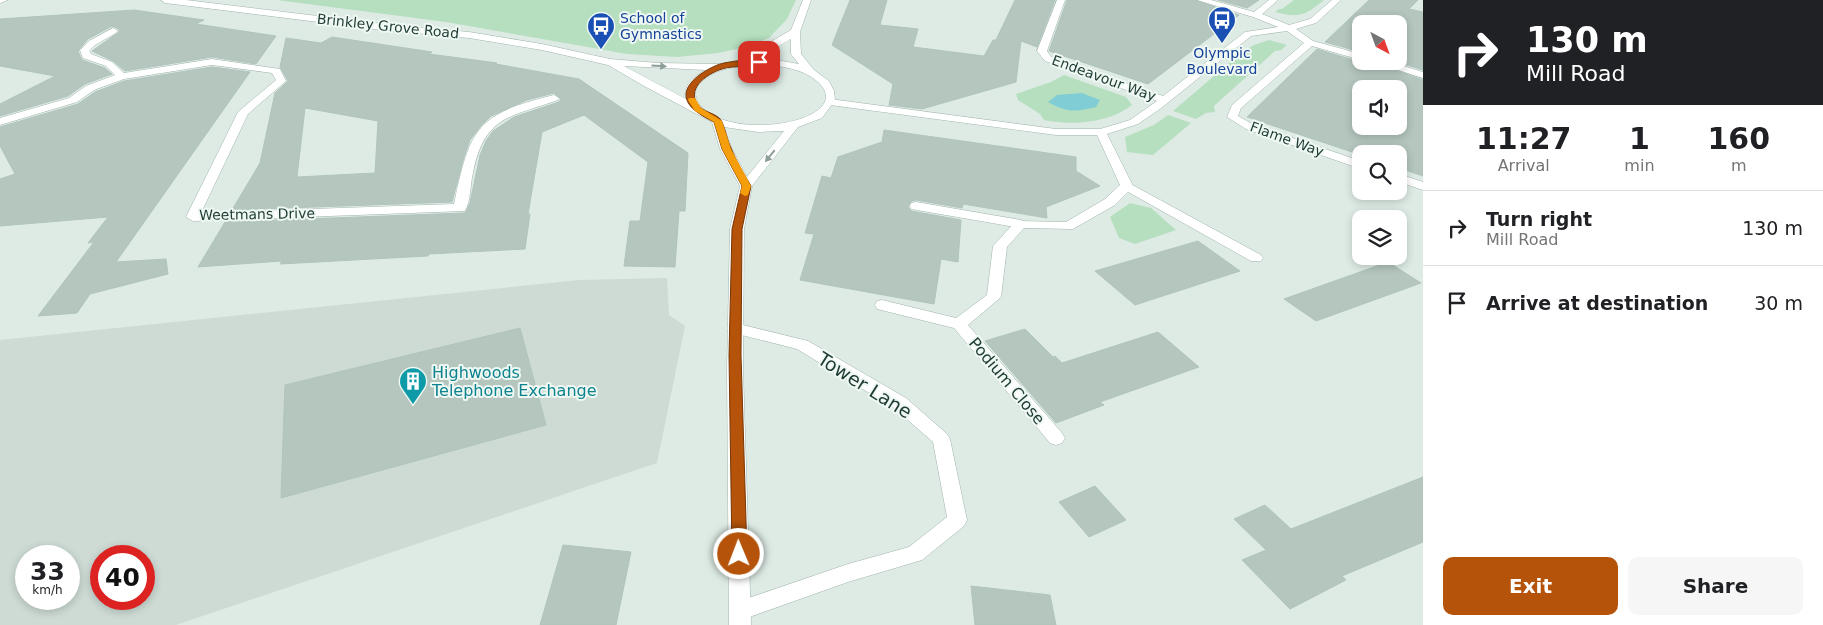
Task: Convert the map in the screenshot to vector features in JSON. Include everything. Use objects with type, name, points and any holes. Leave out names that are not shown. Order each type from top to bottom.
[{"type":"street","name":"Brinkley Grove Road","points":[[165,0],[469,35],[542,47],[610,62],[658,66],[719,67]]},
{"type":"street","points":[[807,0],[795,32],[796,54],[811,73]]},
{"type":"street","name":"Endeavour Way","points":[[1061,0],[1042,51],[1048,59],[1164,100]]},
{"type":"street","points":[[1201,0],[1256,15],[1289,28],[1310,43],[1352,55]]},
{"type":"street","points":[[1256,15],[1274,0]]},
{"type":"street","points":[[830,102],[1056,132],[1101,132],[1134,122],[1248,34],[1289,28],[1313,21],[1337,0]]},
{"type":"street","points":[[113,31],[92,43],[85,50],[86,56],[109,64],[122,76]]},
{"type":"street","points":[[742,62],[795,32]]},
{"type":"street","name":"Flame Way","points":[[1310,43],[1236,107],[1232,117],[1250,127],[1352,162]]},
{"type":"street","name":"Weetmans Drive","points":[[0,122],[73,100],[90,88],[122,76],[212,62],[276,71],[281,81],[242,112],[193,217],[460,208],[472,153],[478,137],[494,120],[554,98]]},
{"type":"street","name":"Brinkley Grove Road","points":[[610,62],[652,88],[698,109],[718,121],[746,128],[768,129],[794,126]]},
{"type":"street","points":[[698,109],[690,98],[690,90],[697,79],[719,67],[742,62],[776,63],[798,67],[824,82],[830,94],[830,102],[821,113],[794,126],[746,186],[737,229],[735,328],[740,617]]},
{"type":"street","points":[[1406,70],[1423,75]]},
{"type":"street","points":[[718,121],[726,149],[746,186]]},
{"type":"street","points":[[1101,132],[1127,186],[1256,258]]},
{"type":"street","points":[[1407,181],[1423,186]]},
{"type":"street","points":[[916,206],[1021,224],[1068,226],[1110,202],[1127,186]]},
{"type":"street","name":"Podium Close","points":[[959,324],[994,297],[1000,246],[1021,224]]},
{"type":"street","name":"Podium Close","points":[[882,306],[959,324],[1056,438]]},
{"type":"street","name":"Tower Lane","points":[[735,328],[802,345],[900,402],[941,439],[957,520],[915,554],[848,573],[740,617]]},
{"type":"shaded area","points":[[667,278],[669,315],[685,326],[657,463],[176,625],[0,625],[0,340],[579,280]]},
{"type":"green space","points":[[277,0],[796,0],[787,19],[769,38],[746,47],[718,53],[677,57],[627,54],[446,22]]},
{"type":"green space","points":[[1294,0],[1324,0],[1301,14],[1290,15],[1275,12]]},
{"type":"green space","points":[[1269,40],[1287,45],[1281,50],[1275,51],[1214,106],[1215,112],[1206,113],[1196,119],[1173,111],[1241,53],[1254,45]]},
{"type":"green space","points":[[1064,75],[1126,97],[1132,105],[1113,116],[1102,119],[1090,122],[1066,123],[1044,120],[1040,114],[1018,100],[1016,94],[1051,82]]},
{"type":"green space","points":[[1168,115],[1191,123],[1153,155],[1127,152],[1125,137],[1154,125]]},
{"type":"green space","points":[[1130,203],[1151,208],[1176,230],[1135,244],[1119,238],[1110,217]]},
{"type":"water","points":[[1082,93],[1100,100],[1096,107],[1082,110],[1066,110],[1048,102],[1057,95]]},
{"type":"building","points":[[850,0],[887,0],[880,25],[918,29],[913,47],[984,56],[993,40],[996,40],[1015,0],[1055,0],[1037,47],[1021,41],[1016,82],[922,109],[889,105],[893,84],[832,45]]},
{"type":"building","points":[[1067,0],[1195,0],[1239,15],[1148,84],[1049,51]]},
{"type":"building","points":[[1218,0],[1259,0],[1247,8]]},
{"type":"building","points":[[1369,0],[1418,0],[1409,9],[1423,12],[1423,70],[1408,65],[1408,15],[1353,15]]},
{"type":"building","points":[[134,10],[204,20],[196,24],[276,36],[256,64],[212,57],[125,71],[113,61],[92,51],[119,32],[119,29],[112,26],[88,39],[78,51],[82,60],[105,68],[112,74],[85,84],[68,96],[0,116],[0,104],[55,76],[0,66],[0,19]]},
{"type":"building","points":[[1352,16],[1352,50],[1325,42]]},
{"type":"building","points":[[332,37],[432,52],[429,54],[497,63],[579,79],[688,153],[685,211],[679,211],[675,267],[624,266],[630,221],[640,221],[648,162],[584,115],[542,132],[528,214],[530,214],[525,249],[429,254],[428,256],[280,264],[282,261],[198,267],[225,222],[465,213],[470,203],[480,155],[493,131],[514,117],[559,102],[561,99],[554,93],[527,100],[491,116],[470,140],[452,202],[232,210],[260,163],[275,93],[288,81],[280,67],[286,38],[321,43]],"holes":[[[305,108],[378,121],[375,173],[297,177]]]},
{"type":"building","points":[[1317,49],[1352,60],[1352,70],[1394,70],[1423,80],[1423,176],[1407,171],[1407,145],[1352,145],[1352,152],[1247,117]]},
{"type":"building","points":[[212,67],[250,72],[116,262],[166,259],[168,274],[90,294],[77,313],[38,316],[94,242],[88,243],[108,217],[0,226],[0,179],[15,174],[0,146],[0,127],[78,104],[95,92],[124,81]]},
{"type":"building","points":[[884,130],[1076,157],[1076,171],[1100,186],[1046,207],[1047,218],[963,204],[962,208],[916,200],[911,201],[908,207],[911,211],[961,220],[958,262],[941,259],[934,304],[800,280],[814,234],[805,233],[822,176],[831,178],[838,157],[882,142]]},
{"type":"building","points":[[1198,241],[1240,271],[1135,305],[1095,271]]},
{"type":"building","points":[[1380,265],[1393,265],[1421,283],[1316,321],[1284,299]]},
{"type":"building","name":"Highwoods Telephone Exchange","points":[[520,328],[546,425],[281,498],[285,385]]},
{"type":"building","points":[[1025,329],[1053,357],[1055,356],[1062,363],[1158,332],[1199,367],[1100,402],[1104,405],[1056,423],[985,341]]},
{"type":"building","points":[[1423,477],[1423,542],[1342,576],[1346,580],[1290,609],[1242,560],[1266,550],[1234,519],[1265,505],[1291,529]]},
{"type":"building","points":[[1095,486],[1126,520],[1089,537],[1059,502]]},
{"type":"building","points":[[563,545],[631,552],[616,625],[540,625]]},
{"type":"building","points":[[971,586],[1050,595],[1056,625],[975,625]]},
{"type":"slow traffic","points":[[692,100],[698,109],[718,121],[726,149],[746,186],[745,193]]},
{"type":"place","name":"Olympic Boulevard","points":[[1222,44]]},
{"type":"place","name":"School of Gymnastics","points":[[601,50]]},
{"type":"place","name":"Highwoods Telephone Exchange","points":[[413,405]]},
{"type":"route","points":[[739,554],[735,328],[737,229],[746,186],[726,149],[718,121],[698,109],[690,98],[690,90],[697,79],[719,67],[742,62],[759,62]]}]
